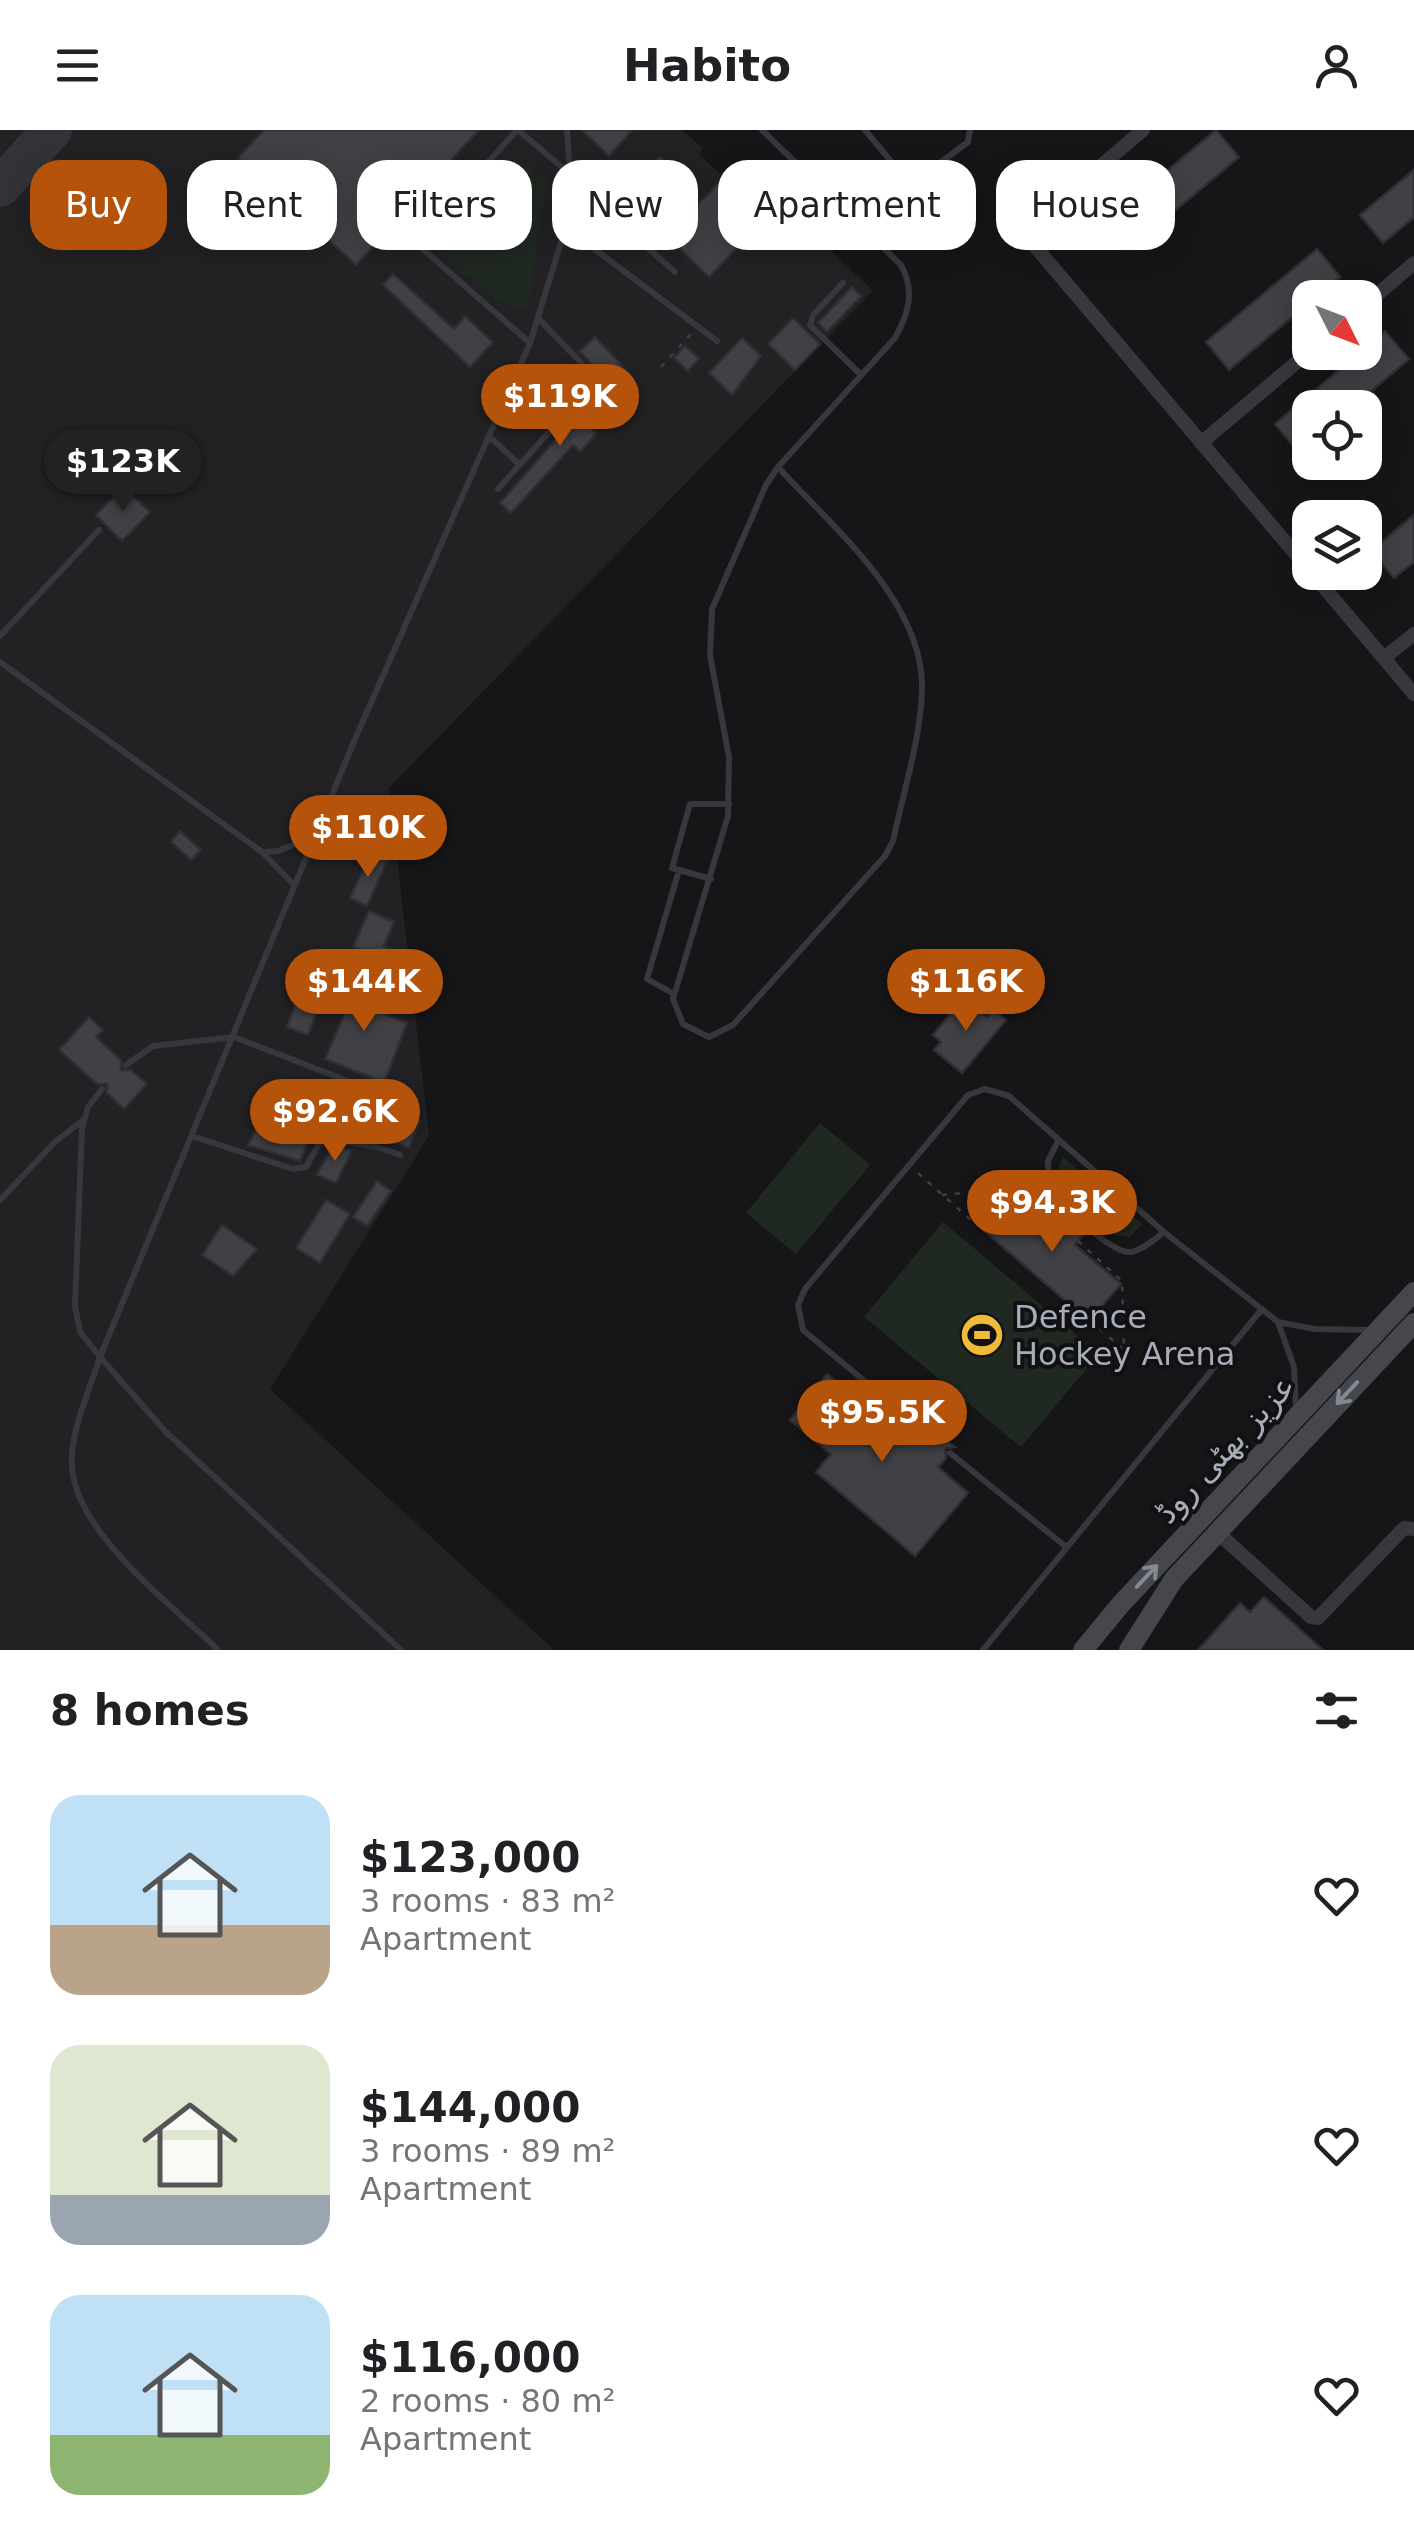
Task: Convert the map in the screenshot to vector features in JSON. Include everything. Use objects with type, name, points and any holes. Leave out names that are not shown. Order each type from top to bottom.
[{"type":"main road","name":"عزیز بھٹی روڈ","points":[[1084,1650],[1296,1415],[1414,1292]]},
{"type":"main road","name":"عزیز بھٹی روڈ","points":[[1129,1650],[1155,1603],[1216,1532],[1414,1323]]},
{"type":"street","points":[[1143,130],[1022,232],[1292,551]]},
{"type":"street","points":[[1382,290],[1414,263]]},
{"type":"street","points":[[1201,443],[1292,366]]},
{"type":"street","points":[[1325,590],[1414,694]]},
{"type":"street","points":[[1384,658],[1414,634]]},
{"type":"street","points":[[1216,1532],[1311,1617],[1318,1618],[1404,1528],[1414,1529]]},
{"type":"lane","points":[[491,160],[518,130],[553,160]]},
{"type":"lane","points":[[567,130],[569,160]]},
{"type":"lane","points":[[762,130],[901,265],[908,278],[904,322],[862,375],[778,466],[753,510],[712,610],[710,655],[729,757],[729,804],[711,879],[674,994],[675,1013],[683,1024],[709,1037],[721,1035],[873,872],[893,842],[922,692],[917,646],[894,598],[778,466]]},
{"type":"lane","points":[[865,130],[905,178],[914,182],[968,142],[970,130]]},
{"type":"lane","points":[[424,250],[530,343]]},
{"type":"lane","points":[[218,1650],[104,1537],[78,1498],[72,1453],[100,1357],[314,837],[530,343],[558,250]]},
{"type":"lane","points":[[595,250],[717,342]]},
{"type":"lane","points":[[650,250],[675,272]]},
{"type":"lane","points":[[843,283],[809,322],[862,375]]},
{"type":"lane","points":[[498,489],[594,378],[539,320]]},
{"type":"lane","points":[[489,436],[520,465]]},
{"type":"lane","points":[[0,636],[99,530]]},
{"type":"lane","points":[[0,662],[262,852],[294,885]]},
{"type":"lane","points":[[711,879],[672,868],[690,804],[729,804]]},
{"type":"lane","points":[[262,852],[278,852],[314,837]]},
{"type":"lane","points":[[674,994],[647,980],[679,870]]},
{"type":"lane","points":[[126,1064],[153,1046],[234,1037],[353,1083]]},
{"type":"lane","points":[[0,1200],[55,1142],[84,1119],[102,1089]]},
{"type":"lane","points":[[913,1421],[803,1330],[798,1305],[805,1289],[968,1096],[984,1089],[1009,1096],[1164,1232],[1278,1322],[1294,1368],[1296,1415]]},
{"type":"lane","points":[[84,1119],[75,1306],[80,1332],[166,1430],[401,1650]]},
{"type":"lane","points":[[192,1136],[294,1169],[306,1167],[320,1142],[328,1138],[356,1146],[374,1144],[400,1155]]},
{"type":"lane","points":[[1058,1141],[1048,1161],[1048,1193],[1117,1250],[1139,1249],[1164,1232]]},
{"type":"lane","points":[[983,1650],[1262,1308]]},
{"type":"lane","points":[[1278,1322],[1328,1330],[1378,1330]]},
{"type":"lane","points":[[950,1453],[1066,1546]]},
{"type":"path","points":[[661,367],[699,326]]},
{"type":"path","points":[[594,378],[626,400],[642,384]]},
{"type":"path","points":[[909,1166],[974,1222]]},
{"type":"path","points":[[942,1195],[1016,1188],[1063,1228]]},
{"type":"path","points":[[1078,1241],[1122,1282],[1124,1350],[1094,1324]]},
{"type":"shaded area","points":[[0,130],[682,130],[703,148],[699,154],[718,172],[718,250],[830,250],[873,291],[389,788],[429,1136],[270,1389],[554,1650],[0,1650]]},
{"type":"shaded area","points":[[510,153],[519,160],[500,160]]},
{"type":"shaded area","points":[[532,170],[547,181],[529,299],[525,308],[504,305],[435,250],[532,250]]},
{"type":"shaded area","points":[[820,1123],[870,1165],[796,1254],[746,1213]]},
{"type":"shaded area","points":[[1063,1157],[1142,1224],[1130,1237],[1114,1235],[1053,1182]]},
{"type":"shaded area","name":"Defence Hockey Arena","points":[[943,1222],[1099,1354],[1021,1447],[864,1317]]},
{"type":"building","points":[[264,130],[479,130],[451,160],[357,160],[357,250],[370,250],[356,265],[337,248],[337,160],[238,158]]},
{"type":"building","points":[[582,130],[632,130],[609,156]]},
{"type":"building","points":[[1216,130],[1239,157],[1175,211],[1175,164]]},
{"type":"building","points":[[1414,170],[1414,217],[1383,243],[1360,215]]},
{"type":"building","points":[[718,184],[718,250],[735,250],[709,277],[681,250],[698,250],[698,204]]},
{"type":"building","points":[[1317,249],[1340,277],[1292,280],[1292,317],[1229,370],[1206,342]]},
{"type":"building","points":[[393,274],[454,329],[465,316],[493,342],[470,367],[383,285]]},
{"type":"building","points":[[852,287],[861,296],[827,332],[818,323]]},
{"type":"building","points":[[793,318],[820,344],[795,370],[768,344]]},
{"type":"building","points":[[1385,331],[1409,359],[1372,390],[1315,390],[1339,370],[1382,370]]},
{"type":"building","points":[[595,337],[627,371],[611,386],[580,351]]},
{"type":"building","points":[[742,338],[761,356],[732,395],[709,373]]},
{"type":"building","points":[[685,346],[699,358],[688,371],[674,358]]},
{"type":"building","points":[[602,387],[614,398],[588,425],[597,433],[580,452],[573,445],[511,513],[500,503]]},
{"type":"building","points":[[1292,410],[1292,445],[1275,424]]},
{"type":"building","points":[[123,487],[150,512],[122,541],[96,515]]},
{"type":"building","points":[[1414,515],[1414,562],[1394,578],[1382,564],[1382,542]]},
{"type":"building","points":[[180,831],[201,850],[191,860],[171,842]]},
{"type":"building","points":[[370,854],[387,861],[367,906],[350,898]]},
{"type":"building","points":[[369,911],[394,922],[384,946],[397,951],[373,1009],[407,1023],[384,1083],[409,1094],[400,1113],[420,1121],[409,1148],[368,1132],[361,1131],[359,1137],[338,1133],[348,1112],[356,1116],[373,1078],[325,1059],[353,994],[328,983],[308,1035],[287,1027],[302,986],[310,989],[323,959],[358,975],[368,954],[353,947]]},
{"type":"building","points":[[963,998],[987,1017],[993,1009],[1006,1020],[962,1073],[934,1050],[941,1042],[933,1035]]},
{"type":"building","points":[[89,1017],[103,1030],[96,1037],[121,1060],[121,1070],[131,1070],[147,1084],[124,1109],[107,1093],[107,1084],[97,1084],[59,1050]]},
{"type":"building","points":[[269,1105],[315,1126],[300,1161],[248,1145]]},
{"type":"building","points":[[333,1146],[352,1150],[336,1183],[317,1175]]},
{"type":"building","points":[[377,1181],[391,1191],[367,1226],[353,1217]]},
{"type":"building","points":[[1014,1191],[1061,1231],[1070,1221],[1084,1234],[1075,1245],[1121,1284],[1089,1321],[982,1229]]},
{"type":"building","points":[[326,1200],[350,1214],[320,1263],[296,1248]]},
{"type":"building","points":[[222,1225],[257,1249],[233,1276],[202,1255]]},
{"type":"building","points":[[827,1374],[901,1436],[909,1426],[918,1426],[918,1416],[955,1447],[945,1448],[946,1458],[938,1467],[968,1493],[915,1556],[816,1472],[831,1454],[790,1420]]},
{"type":"building","points":[[1264,1597],[1323,1650],[1198,1650],[1240,1603],[1250,1612]]},
{"type":"taxiway","points":[[0,187],[52,130]]},
{"type":"place","name":"Defence Hockey Arena","points":[[982,1335]]}]
